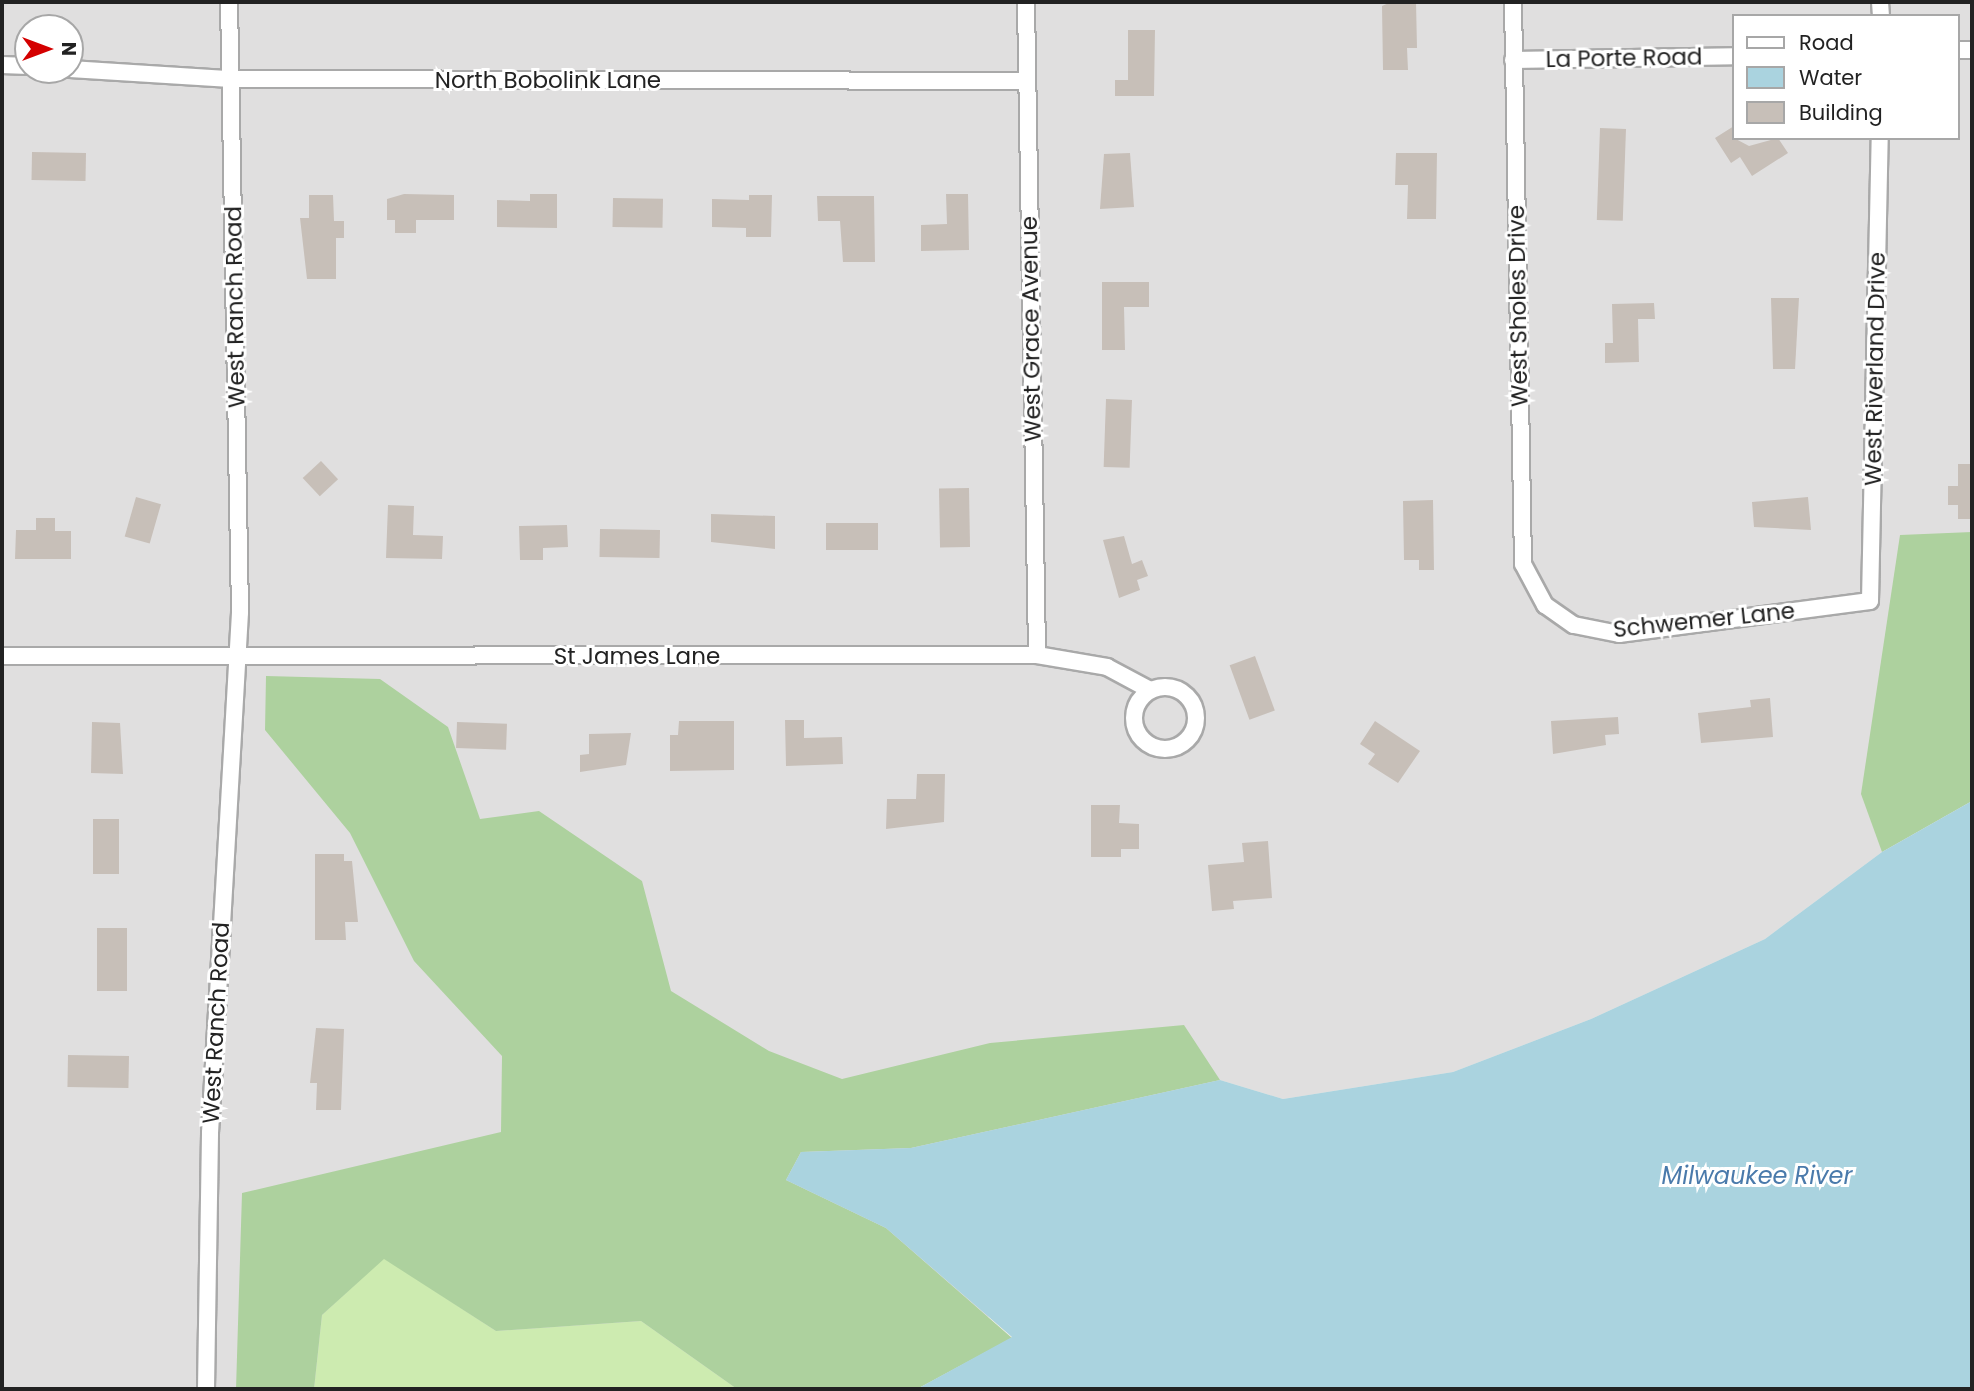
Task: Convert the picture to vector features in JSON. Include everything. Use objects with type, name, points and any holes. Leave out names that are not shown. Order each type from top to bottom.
[{"type":"street","name":"West Ranch Road","points":[[206,1389],[210,1133],[240,612],[229,2]]},
{"type":"street","name":"West Grace Avenue","points":[[1026,2],[1037,655]]},
{"type":"street","name":"West Sholes Drive","points":[[1513,2],[1523,564],[1545,605]]},
{"type":"street","name":"La Porte Road","points":[[1513,60],[1732,55]]},
{"type":"street","name":"North Bobolink Lane","points":[[84,70],[231,79],[1026,81]]},
{"type":"street","name":"West Riverland Drive","points":[[1870,601],[1880,140]]},
{"type":"street","name":"Schwemer Lane","points":[[1545,605],[1574,625],[1619,634],[1870,601]]},
{"type":"street","name":"St James Lane","points":[[2,656],[1037,655],[1107,667],[1150,690]]},
{"type":"shaded area","points":[[2,2],[1972,2],[1972,801],[1882,852],[1765,939],[1591,1019],[1453,1072],[1283,1099],[1220,1080],[917,1389],[2,1389]]},
{"type":"green space","points":[[1972,532],[1972,801],[1882,852],[1861,794],[1900,535]]},
{"type":"green space","points":[[266,676],[380,679],[448,727],[480,819],[539,811],[642,881],[671,991],[769,1051],[842,1079],[990,1043],[1184,1025],[1220,1080],[911,1148],[801,1152],[786,1180],[886,1228],[1012,1338],[917,1389],[737,1389],[641,1321],[496,1331],[384,1259],[322,1315],[314,1389],[236,1389],[242,1193],[501,1132],[502,1056],[414,961],[350,833],[265,730]]},
{"type":"green space","points":[[384,1258],[496,1331],[641,1321],[737,1389],[314,1389],[322,1315]]},
{"type":"water","name":"Milwaukee River","points":[[1972,801],[1972,1389],[917,1389],[1012,1337],[886,1228],[786,1180],[801,1152],[911,1148],[1220,1080],[1283,1099],[1453,1072],[1591,1019],[1765,939],[1882,852]]},
{"type":"building","points":[[1391,2],[1416,2],[1417,48],[1407,48],[1408,70],[1383,70],[1382,6]]},
{"type":"building","points":[[1128,30],[1155,30],[1154,96],[1115,96],[1115,80],[1128,80]]},
{"type":"building","points":[[1732,127],[1732,140],[1749,146],[1779,140],[1788,153],[1752,176],[1740,157],[1731,163],[1715,138]]},
{"type":"building","points":[[1600,128],[1626,129],[1623,221],[1597,220]]},
{"type":"building","points":[[32,152],[86,153],[86,181],[32,180]]},
{"type":"building","points":[[1130,153],[1134,207],[1100,209],[1104,154]]},
{"type":"building","points":[[1396,153],[1437,153],[1436,219],[1407,219],[1408,185],[1395,185]]},
{"type":"building","points":[[404,194],[454,195],[454,220],[416,220],[416,233],[395,233],[395,220],[387,220],[387,199]]},
{"type":"building","points":[[530,194],[557,194],[557,228],[497,227],[497,200],[530,201]]},
{"type":"building","points":[[946,194],[968,194],[969,250],[921,251],[921,225],[947,224]]},
{"type":"building","points":[[309,195],[333,195],[334,221],[344,221],[344,238],[336,238],[336,279],[307,279],[300,218],[309,218]]},
{"type":"building","points":[[749,195],[772,195],[771,237],[746,237],[746,228],[712,227],[712,199],[749,200]]},
{"type":"building","points":[[817,196],[874,196],[875,262],[843,262],[840,221],[818,221]]},
{"type":"building","points":[[613,198],[663,199],[662,228],[612,227]]},
{"type":"building","points":[[1102,282],[1149,282],[1149,307],[1124,307],[1125,350],[1102,350]]},
{"type":"building","points":[[1771,298],[1799,298],[1795,369],[1773,369]]},
{"type":"building","points":[[1654,303],[1655,319],[1638,319],[1639,362],[1605,363],[1605,343],[1613,343],[1612,304]]},
{"type":"building","points":[[1106,399],[1132,400],[1130,468],[1104,467]]},
{"type":"building","points":[[321,461],[338,479],[320,496],[303,478]]},
{"type":"building","points":[[1958,464],[1972,464],[1972,519],[1958,519],[1958,505],[1948,505],[1948,486],[1958,486]]},
{"type":"building","points":[[969,488],[970,547],[940,548],[939,489]]},
{"type":"building","points":[[136,497],[161,504],[150,544],[125,536]]},
{"type":"building","points":[[1808,497],[1811,530],[1754,527],[1752,502]]},
{"type":"building","points":[[1433,500],[1434,570],[1419,570],[1419,560],[1404,560],[1403,501]]},
{"type":"building","points":[[388,505],[414,506],[413,535],[443,536],[442,559],[386,558]]},
{"type":"building","points":[[711,514],[775,516],[775,549],[711,542]]},
{"type":"building","points":[[36,518],[55,518],[55,531],[71,531],[71,559],[15,559],[16,530],[36,530]]},
{"type":"building","points":[[826,523],[878,523],[878,550],[826,550]]},
{"type":"building","points":[[567,525],[568,547],[543,548],[543,560],[520,560],[519,526]]},
{"type":"building","points":[[600,529],[660,530],[660,558],[600,557]]},
{"type":"building","points":[[1124,536],[1132,564],[1142,560],[1148,576],[1137,580],[1140,590],[1119,598],[1103,540]]},
{"type":"building","points":[[1255,656],[1275,711],[1249,720],[1230,665]]},
{"type":"building","points":[[1770,698],[1773,737],[1701,743],[1698,713],[1751,707],[1750,700]]},
{"type":"building","points":[[1618,717],[1619,734],[1605,735],[1606,745],[1553,754],[1551,721]]},
{"type":"building","points":[[785,720],[804,720],[804,738],[842,737],[843,764],[786,766]]},
{"type":"building","points":[[679,721],[734,721],[734,770],[670,771],[670,735],[678,735]]},
{"type":"building","points":[[1375,721],[1420,751],[1398,783],[1368,764],[1375,754],[1360,744]]},
{"type":"building","points":[[92,722],[120,723],[123,774],[91,773]]},
{"type":"building","points":[[457,722],[507,724],[506,750],[456,748]]},
{"type":"building","points":[[631,733],[626,765],[580,772],[580,755],[589,754],[589,734]]},
{"type":"building","points":[[917,774],[945,774],[944,822],[886,829],[887,799],[916,799]]},
{"type":"building","points":[[1091,805],[1120,805],[1119,823],[1139,824],[1139,849],[1121,849],[1121,857],[1091,857]]},
{"type":"building","points":[[93,819],[119,819],[119,874],[93,874]]},
{"type":"building","points":[[1268,841],[1272,898],[1233,901],[1234,909],[1212,911],[1208,865],[1244,862],[1242,843]]},
{"type":"building","points":[[315,854],[344,854],[344,861],[352,861],[358,922],[345,922],[346,940],[315,940]]},
{"type":"building","points":[[97,928],[127,928],[127,991],[97,991]]},
{"type":"building","points":[[316,1028],[344,1029],[341,1110],[316,1110],[317,1083],[310,1083]]},
{"type":"building","points":[[68,1055],[129,1056],[128,1088],[67,1087]]}]
